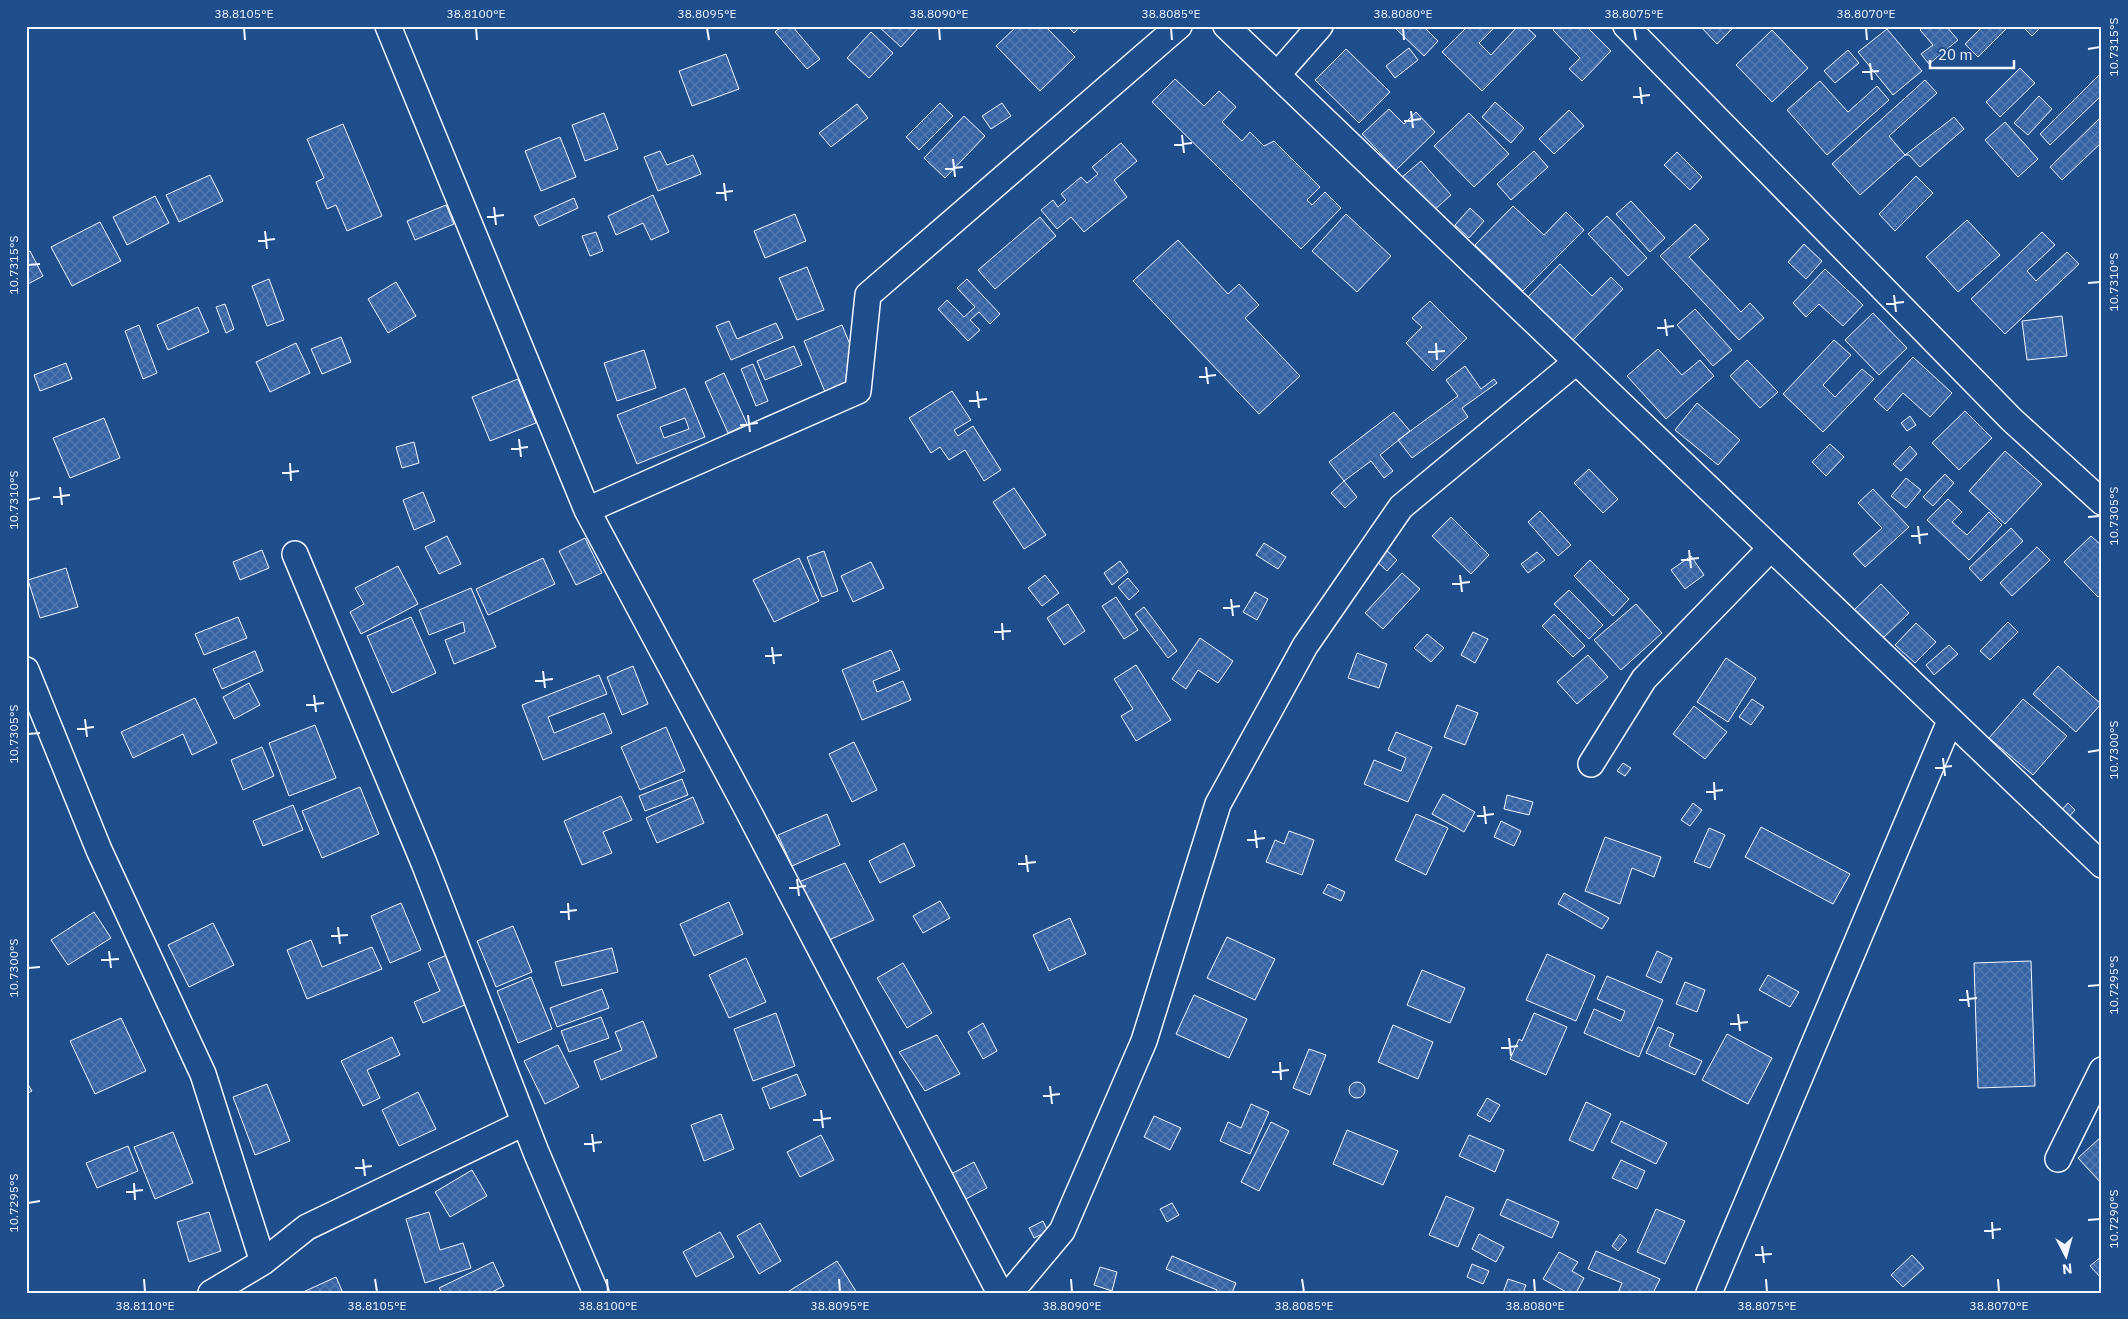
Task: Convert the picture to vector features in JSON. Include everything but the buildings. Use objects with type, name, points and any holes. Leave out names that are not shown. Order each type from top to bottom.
[{"type":"street","points":[[388,26],[586,510],[745,805],[1000,1293]]},
{"type":"street","points":[[586,510],[858,391],[868,295],[1179,26]]},
{"type":"street","points":[[1226,26],[2102,865]]},
{"type":"street","points":[[1277,75],[1320,26]]},
{"type":"street","points":[[1626,26],[2012,420],[2102,502]]},
{"type":"street","points":[[1010,1293],[1062,1231],[1144,1041],[1218,804],[1305,646],[1401,507],[1576,362]]},
{"type":"street","points":[[1591,764],[1644,679],[1771,548]]},
{"type":"street","points":[[294,554],[424,863],[524,1123],[596,1293]]},
{"type":"street","points":[[26,670],[99,850],[203,1074],[263,1262]]},
{"type":"street","points":[[1709,1293],[1950,721]]},
{"type":"street","points":[[2058,1159],[2102,1070]]},
{"type":"street","points":[[211,1293],[263,1262],[307,1227],[524,1123]]}]
